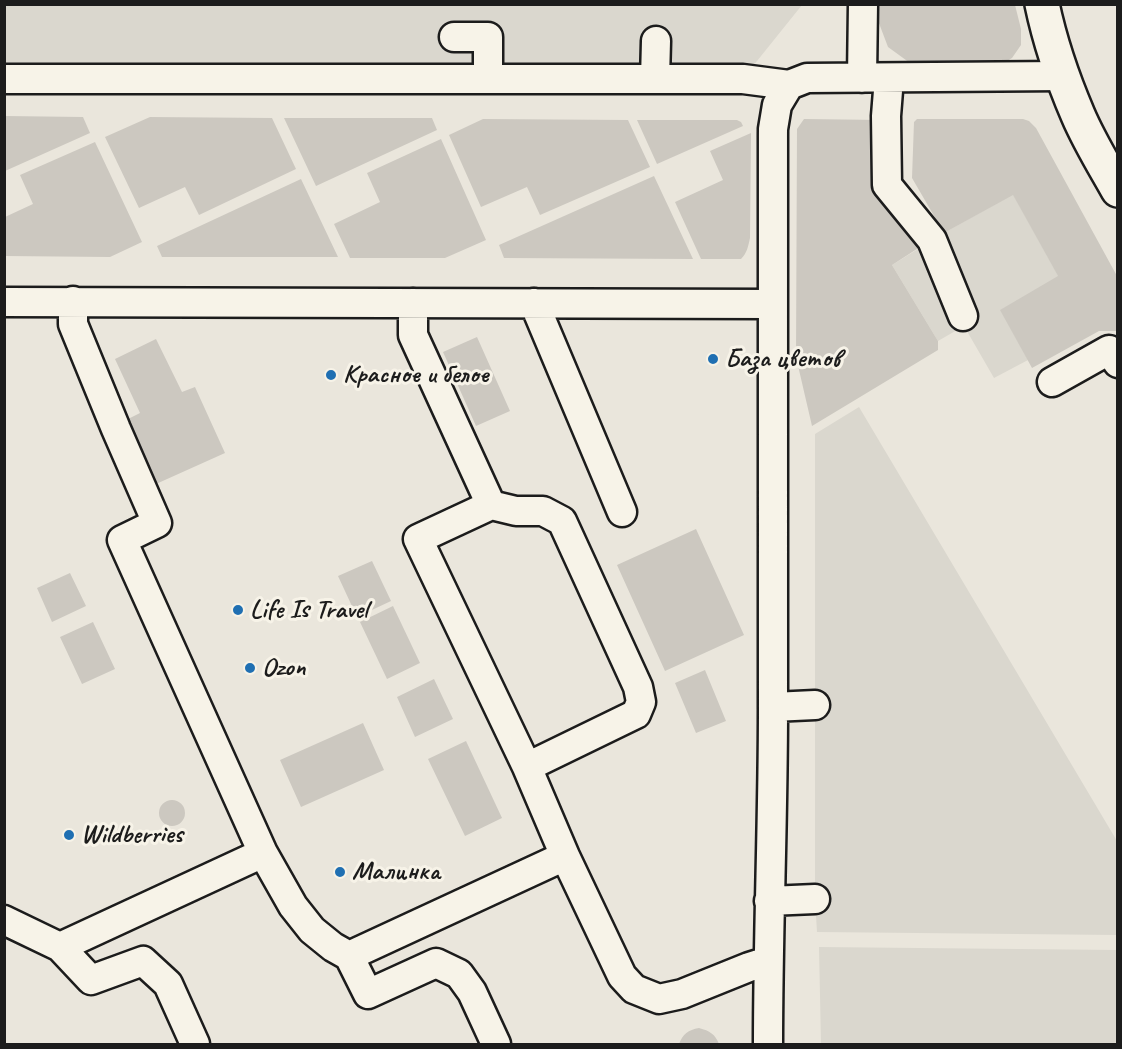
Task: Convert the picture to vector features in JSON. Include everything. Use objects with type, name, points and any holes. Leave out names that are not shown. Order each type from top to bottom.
[{"type":"main road","points":[[1041,4],[1048,33],[1079,117],[1118,190]]},
{"type":"street","points":[[863,4],[876,78],[886,116],[887,185],[932,240],[963,316]]},
{"type":"street","points":[[454,37],[488,37],[488,79]]},
{"type":"street","points":[[655,79],[656,41]]},
{"type":"street","points":[[4,79],[743,79],[789,85],[807,78],[1063,76]]},
{"type":"street","points":[[768,1044],[773,707],[773,129],[777,105],[789,85]]},
{"type":"street","points":[[73,301],[73,324],[157,523],[122,540],[263,854],[293,906],[312,930],[333,947],[350,956],[368,994],[435,963],[459,974],[472,992],[496,1044]]},
{"type":"street","points":[[4,302],[772,304]]},
{"type":"street","points":[[413,303],[413,334],[490,505]]},
{"type":"street","points":[[534,303],[622,512]]},
{"type":"street","points":[[1052,382],[1109,350],[1118,363]]},
{"type":"street","points":[[527,767],[636,714],[641,702],[638,687],[562,521],[543,511],[516,511],[490,505],[418,539],[527,767],[622,976],[633,989],[659,999],[682,994],[768,961]]},
{"type":"street","points":[[773,707],[815,705]]},
{"type":"street","points":[[60,947],[263,854]]},
{"type":"street","points":[[350,956],[566,856]]},
{"type":"street","points":[[769,901],[815,899]]},
{"type":"street","points":[[4,920],[60,947],[91,980],[143,961],[168,984],[195,1044]]},
{"type":"shaded area","points":[[5,5],[802,5],[753,66],[5,65]]},
{"type":"shaded area","points":[[877,5],[1015,5],[1021,29],[1021,45],[1012,58],[1002,64],[939,67],[910,63],[888,47],[877,18]]},
{"type":"shaded area","points":[[5,116],[83,117],[90,133],[5,171]]},
{"type":"shaded area","points":[[150,117],[272,118],[296,169],[199,215],[185,187],[139,208],[105,137]]},
{"type":"shaded area","points":[[284,118],[432,118],[437,130],[316,186]]},
{"type":"shaded area","points":[[483,119],[628,120],[650,167],[540,215],[527,187],[481,207],[449,135]]},
{"type":"shaded area","points":[[804,119],[881,120],[920,247],[892,265],[938,341],[938,350],[812,426],[796,357],[797,129]]},
{"type":"shaded area","points":[[917,119],[1023,119],[1036,128],[1117,276],[1117,331],[1099,331],[1032,368],[1000,310],[1058,276],[1013,195],[944,233],[912,178],[914,122]]},
{"type":"shaded area","points":[[637,120],[737,120],[743,126],[657,164]]},
{"type":"shaded area","points":[[751,133],[750,238],[747,250],[741,259],[701,259],[675,202],[723,180],[710,151]]},
{"type":"shaded area","points":[[441,139],[486,240],[445,258],[350,258],[334,224],[380,202],[367,173]]},
{"type":"shaded area","points":[[95,142],[142,242],[110,257],[5,256],[5,217],[33,204],[20,175]]},
{"type":"shaded area","points":[[654,176],[693,259],[504,258],[499,245]]},
{"type":"shaded area","points":[[301,179],[338,257],[162,257],[157,246]]},
{"type":"shaded area","points":[[1013,194],[1059,277],[1001,310],[1028,360],[994,378],[964,326],[938,341],[892,265]]},
{"type":"shaded area","points":[[477,337],[510,411],[476,426],[443,352]]},
{"type":"shaded area","points":[[156,339],[182,392],[195,387],[225,453],[156,484],[126,420],[140,413],[115,359]]},
{"type":"shaded area","points":[[859,407],[1117,841],[1117,935],[817,932],[815,899],[815,434]]},
{"type":"shaded area","points":[[696,529],[744,635],[665,671],[617,565]]},
{"type":"shaded area","points":[[372,561],[391,601],[357,617],[338,576]]},
{"type":"shaded area","points":[[70,573],[86,606],[52,622],[37,588]]},
{"type":"shaded area","points":[[393,606],[420,663],[387,679],[360,622]]},
{"type":"shaded area","points":[[93,622],[115,669],[82,684],[60,637]]},
{"type":"shaded area","points":[[705,670],[726,721],[696,733],[675,683]]},
{"type":"shaded area","points":[[434,679],[453,719],[415,737],[397,697]]},
{"type":"shaded area","points":[[363,723],[384,770],[301,807],[280,760]]},
{"type":"shaded area","points":[[466,741],[502,818],[465,836],[428,759]]},
{"type":"shaded area","points":[[172,800],[181,804],[185,813],[181,822],[172,826],[163,822],[159,813],[163,804]]},
{"type":"shaded area","points":[[819,947],[1117,950],[1117,1044],[821,1044]]},
{"type":"shaded area","points":[[699,1028],[712,1033],[719,1044],[679,1044],[686,1033]]},
{"type":"place","name":"База цветов","points":[[713,359]]},
{"type":"place","name":"Красное и белое","points":[[331,375]]},
{"type":"place","name":"Life Is Travel","points":[[238,610]]},
{"type":"place","name":"Ozon","points":[[250,668]]},
{"type":"place","name":"Wildberries","points":[[69,835]]},
{"type":"place","name":"Малинка","points":[[340,872]]}]
